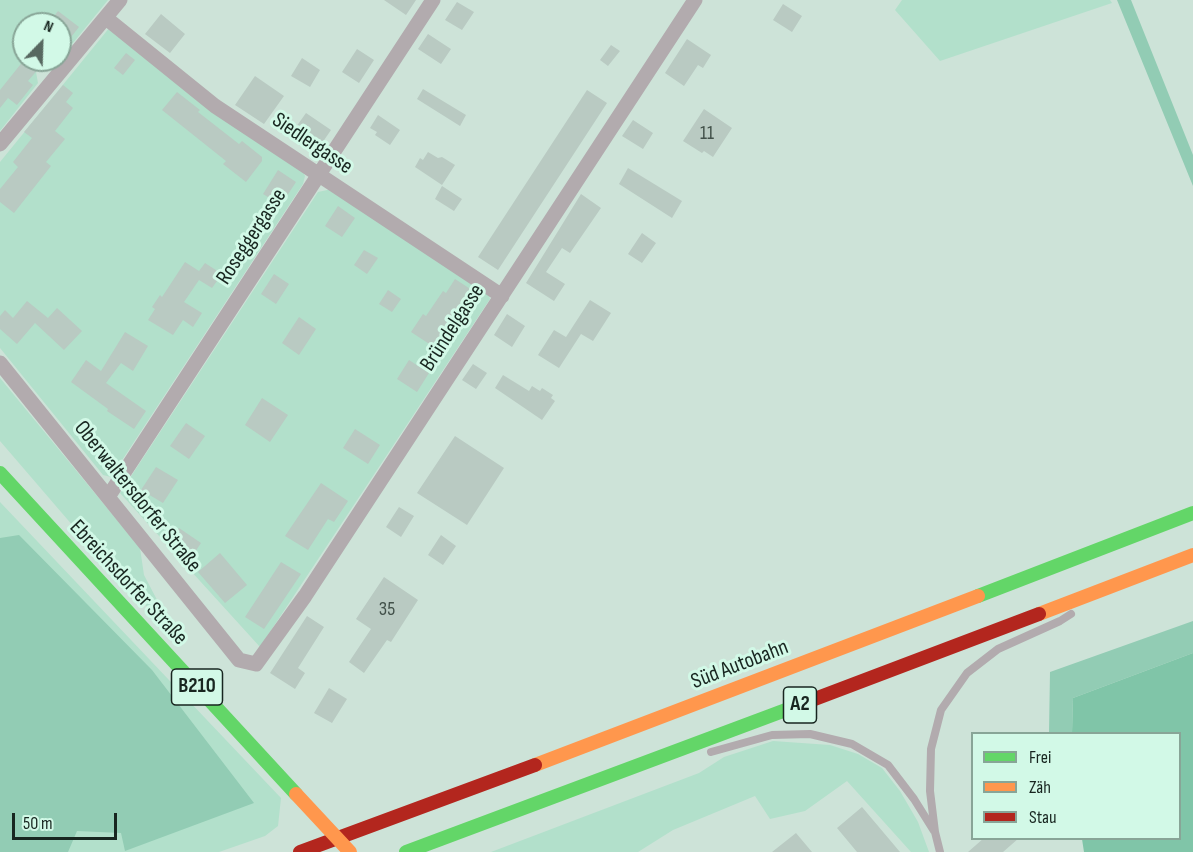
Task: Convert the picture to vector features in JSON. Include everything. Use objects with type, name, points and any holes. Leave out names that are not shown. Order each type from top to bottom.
[{"type":"main road","name":"Ebreichsdorfer Straße","points":[[0,473],[350,852]]},
{"type":"main road","name":"Süd Autobahn","points":[[300,852],[585,747],[1193,513]]},
{"type":"main road","name":"A2","points":[[406,852],[1193,555]]},
{"type":"street","points":[[0,144],[120,0]]},
{"type":"street","name":"Roseggergasse","points":[[108,497],[433,0]]},
{"type":"street","name":"Bründelgasse","points":[[239,660],[256,664],[305,596],[695,0]]},
{"type":"street","name":"Siedlergasse","points":[[106,18],[215,106],[502,296]]},
{"type":"street","name":"Oberwaltersdorfer Straße","points":[[0,363],[239,660]]},
{"type":"lane","points":[[940,852],[930,791],[931,749],[941,710],[967,673],[998,649],[1060,621],[1109,587]]},
{"type":"lane","points":[[704,753],[772,735],[810,734],[852,744],[888,765],[935,832]]},
{"type":"lane","points":[[652,761],[693,754]]},
{"type":"shaded area","points":[[0,0],[108,0],[72,44],[72,12],[12,12],[12,72],[36,72],[38,83],[0,131]]},
{"type":"shaded area","points":[[902,0],[1110,0],[1112,3],[940,61],[895,10]]},
{"type":"shaded area","points":[[1117,0],[1131,0],[1193,155],[1193,186]]},
{"type":"shaded area","points":[[110,27],[301,168],[305,176],[303,184],[111,477],[103,475],[0,348],[0,162]]},
{"type":"shaded area","points":[[332,189],[488,292],[490,299],[260,647],[120,493],[318,192]]},
{"type":"shaded area","points":[[0,378],[140,548],[144,575],[178,640],[92,548],[0,441]]},
{"type":"shaded area","points":[[0,502],[281,798],[278,826],[265,836],[219,852],[0,852]]},
{"type":"shaded area","points":[[19,535],[152,670],[254,803],[125,851],[121,833],[77,831],[68,852],[0,852],[0,538]]},
{"type":"shaded area","points":[[1193,621],[1193,653],[1073,698],[1072,732],[1049,732],[1050,672]]},
{"type":"shaded area","points":[[1193,653],[1193,852],[1084,852],[1082,840],[1181,840],[1181,732],[1072,732],[1073,698]]},
{"type":"shaded area","points":[[773,741],[830,745],[858,754],[882,768],[900,791],[918,822],[929,852],[911,852],[847,781],[805,811],[770,819],[755,796],[673,830],[638,852],[491,852],[699,773],[724,757]]},
{"type":"building","points":[[384,0],[416,0],[406,15]]},
{"type":"building","points":[[457,2],[474,12],[462,30],[445,20]]},
{"type":"building","points":[[783,4],[802,16],[792,32],[773,20]]},
{"type":"building","points":[[161,14],[185,34],[170,53],[145,34]]},
{"type":"building","points":[[72,22],[79,27],[72,36]]},
{"type":"building","points":[[428,34],[451,49],[441,64],[418,49]]},
{"type":"building","points":[[687,39],[711,55],[703,68],[698,65],[684,86],[665,73]]},
{"type":"building","points":[[611,45],[620,51],[608,66],[600,60]]},
{"type":"building","points":[[357,49],[374,60],[359,83],[342,72]]},
{"type":"building","points":[[126,53],[135,60],[123,75],[114,68]]},
{"type":"building","points":[[302,58],[320,70],[310,87],[291,76]]},
{"type":"building","points":[[14,72],[36,72],[28,81],[33,85],[17,105],[8,98],[0,108],[0,90]]},
{"type":"building","points":[[255,76],[284,96],[264,124],[235,105]]},
{"type":"building","points":[[63,85],[73,93],[66,102],[73,108],[55,131],[65,139],[46,162],[51,166],[14,213],[0,202],[0,189],[18,167],[13,162],[32,138],[24,132]]},
{"type":"building","points":[[423,89],[466,115],[460,126],[417,99]]},
{"type":"building","points":[[587,90],[607,103],[498,270],[478,257]]},
{"type":"building","points":[[177,92],[200,110],[198,112],[239,144],[242,141],[262,157],[262,161],[246,182],[223,164],[226,161],[162,110]]},
{"type":"building","points":[[704,109],[732,128],[713,157],[683,141]]},
{"type":"building","points":[[306,113],[331,130],[320,146],[296,127]]},
{"type":"building","points":[[378,115],[400,130],[390,145],[375,135],[377,132],[370,128]]},
{"type":"building","points":[[633,120],[653,133],[643,149],[622,136]]},
{"type":"building","points":[[428,152],[455,165],[442,185],[415,167],[420,158],[423,160]]},
{"type":"building","points":[[628,168],[682,201],[672,218],[619,184]]},
{"type":"building","points":[[278,170],[296,182],[281,205],[263,194]]},
{"type":"building","points":[[442,186],[462,199],[454,211],[435,199]]},
{"type":"building","points":[[581,194],[601,208],[570,253],[562,248],[546,272],[565,284],[554,301],[526,283]]},
{"type":"building","points":[[338,206],[355,218],[342,237],[325,226]]},
{"type":"building","points":[[642,233],[656,243],[642,263],[628,254]]},
{"type":"building","points":[[364,250],[378,258],[367,274],[354,265]]},
{"type":"building","points":[[185,262],[199,271],[205,263],[222,274],[212,288],[199,280],[184,302],[202,313],[193,327],[183,320],[173,335],[148,320],[155,309],[152,307],[160,295],[162,297]]},
{"type":"building","points":[[274,274],[289,284],[276,304],[261,294]]},
{"type":"building","points":[[455,279],[475,292],[437,349],[411,332],[423,314],[426,316],[443,291],[446,293]]},
{"type":"building","points":[[388,290],[401,299],[392,312],[379,304]]},
{"type":"building","points":[[590,300],[611,313],[593,341],[581,334],[559,368],[538,355],[554,330],[566,337]]},
{"type":"building","points":[[27,301],[48,318],[57,308],[82,331],[64,350],[35,323],[17,344],[0,329],[0,316],[5,310],[13,318]]},
{"type":"building","points":[[507,314],[525,326],[512,347],[494,335]]},
{"type":"building","points":[[299,317],[316,329],[299,355],[282,343]]},
{"type":"building","points":[[125,332],[148,346],[133,371],[121,363],[106,383],[146,411],[134,429],[71,382],[86,360],[101,371]]},
{"type":"building","points":[[409,360],[429,373],[417,392],[397,379]]},
{"type":"building","points":[[473,364],[487,373],[476,389],[462,380]]},
{"type":"building","points":[[503,375],[529,391],[532,386],[540,391],[542,388],[553,395],[551,398],[555,401],[542,420],[495,388]]},
{"type":"building","points":[[262,398],[288,415],[270,442],[245,425]]},
{"type":"building","points":[[186,423],[205,436],[189,459],[170,446]]},
{"type":"building","points":[[355,429],[380,445],[368,464],[343,448]]},
{"type":"building","points":[[455,436],[504,468],[467,525],[417,493]]},
{"type":"building","points":[[156,467],[178,480],[163,503],[141,490]]},
{"type":"building","points":[[321,483],[348,501],[334,522],[328,519],[308,550],[285,536]]},
{"type":"building","points":[[399,507],[414,516],[401,537],[386,527]]},
{"type":"building","points":[[179,528],[201,543],[189,561],[167,546]]},
{"type":"building","points":[[441,535],[456,546],[443,565],[428,555]]},
{"type":"building","points":[[220,553],[247,585],[225,603],[198,572]]},
{"type":"building","points":[[281,562],[301,574],[264,629],[245,617]]},
{"type":"building","points":[[384,577],[418,600],[391,642],[387,640],[364,673],[349,662],[371,629],[356,619]]},
{"type":"building","points":[[307,616],[324,627],[298,668],[305,673],[295,689],[270,673]]},
{"type":"building","points":[[329,688],[347,699],[332,723],[314,713]]},
{"type":"building","points":[[862,807],[900,852],[857,852],[837,828]]},
{"type":"building","points":[[796,833],[812,852],[772,852]]},
{"type":"building","points":[[982,840],[1017,840],[1003,852],[968,852]]},
{"type":"traffic: fast","points":[[0,473],[296,794]]},
{"type":"traffic: fast","points":[[978,596],[1193,513]]},
{"type":"traffic: fast","points":[[406,852],[791,708]]},
{"type":"traffic: slow","points":[[1039,614],[1193,555]]},
{"type":"traffic: slow","points":[[535,765],[978,596]]},
{"type":"traffic: slow","points":[[296,794],[350,852]]},
{"type":"traffic: jam","points":[[791,708],[1039,614]]},
{"type":"traffic: jam","points":[[300,852],[535,765]]}]
